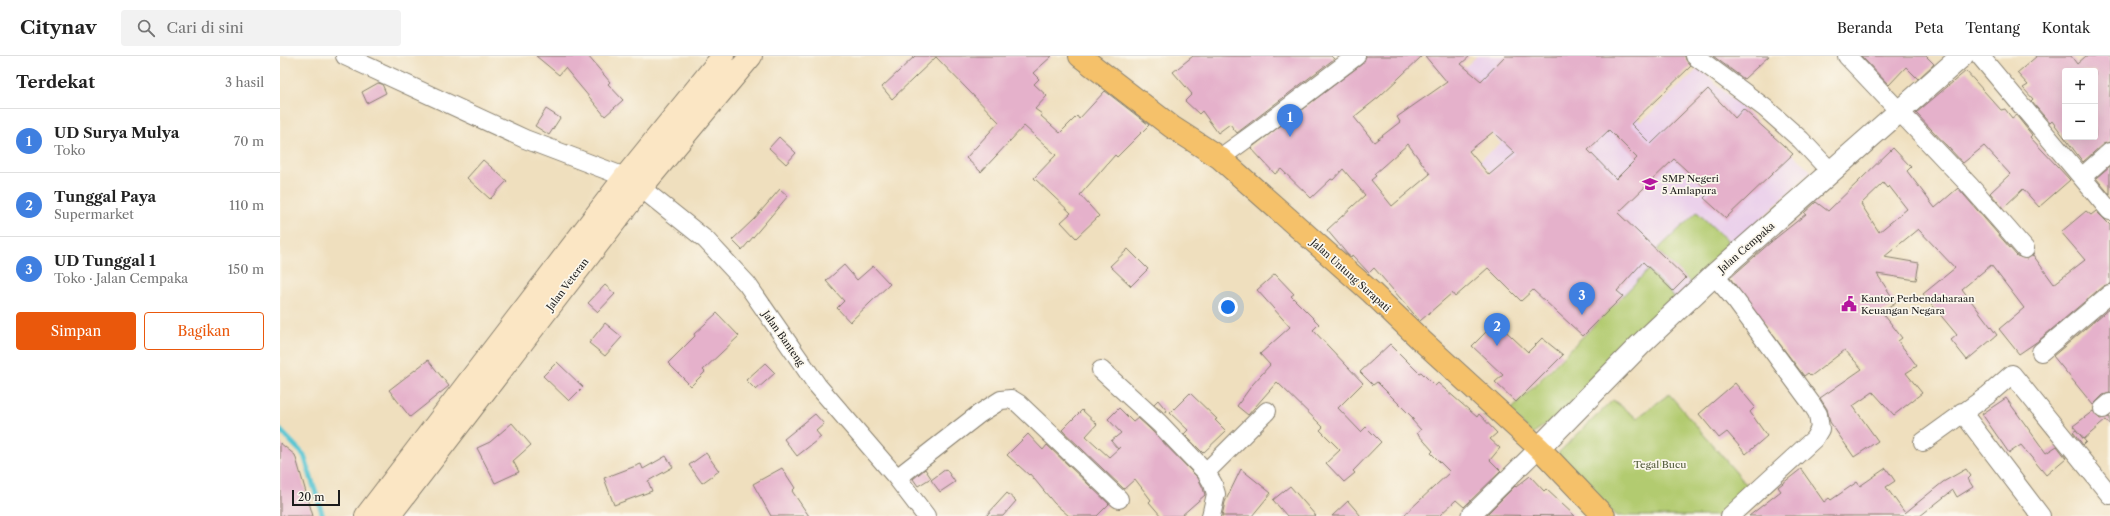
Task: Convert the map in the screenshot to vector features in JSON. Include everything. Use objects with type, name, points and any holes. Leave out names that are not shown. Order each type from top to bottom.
[{"type":"highway","name":"Jalan Untung Surapati","points":[[1080,56],[1172,126],[1220,158],[1371,292],[1539,448],[1604,516]]},
{"type":"main road","name":"Jalan Veteran","points":[[390,516],[633,182],[722,56]]},
{"type":"main road","name":"Jalan Veteran","points":[[366,516],[633,182],[750,56]]},
{"type":"street","name":"Jalan Banteng","points":[[345,56],[525,139],[633,182],[706,240],[747,284],[818,385],[897,478],[926,516]]},
{"type":"street","points":[[1220,158],[1356,56]]},
{"type":"street","points":[[1695,56],[1765,108],[1801,140],[1831,172]]},
{"type":"street","points":[[1846,56],[1970,186],[2025,248]]},
{"type":"street","name":"Jalan Cempaka","points":[[1539,448],[1640,345],[1714,275],[1899,110],[1962,56]]},
{"type":"street","points":[[1980,56],[2110,211]]},
{"type":"street","points":[[2082,177],[2110,152]]},
{"type":"street","points":[[1714,275],[1736,301],[1811,403],[1818,414],[1820,429],[1814,439],[1730,516]]},
{"type":"street","points":[[2041,352],[2110,294]]},
{"type":"street","points":[[1101,370],[1159,423],[1206,472],[1213,484],[1216,494],[1211,516]]},
{"type":"street","points":[[1923,442],[1962,412],[1988,395],[2012,374],[2110,495]]},
{"type":"street","points":[[897,478],[979,414],[1001,400],[1011,399],[1019,404],[1119,499]]},
{"type":"street","points":[[1206,472],[1267,411]]},
{"type":"street","points":[[1962,412],[2041,516]]},
{"type":"street","points":[[1470,516],[1539,448]]},
{"type":"shaded area","name":"SMP Negeri 5 Amlapura","points":[[1477,56],[1572,56],[1641,122],[1699,68],[1811,171],[1677,300],[1648,271],[1623,296],[1479,161],[1501,143],[1443,87]]},
{"type":"green space","points":[[1697,212],[1733,246],[1693,285],[1657,250]]},
{"type":"green space","points":[[1648,270],[1677,300],[1563,412],[1532,434],[1510,411]]},
{"type":"green space","name":"Tegal Bucu","points":[[1669,394],[1752,491],[1720,516],[1616,516],[1555,456],[1613,400],[1637,418]]},
{"type":"building","points":[[536,56],[588,56],[610,82],[608,84],[623,100],[605,116],[565,68],[559,75]]},
{"type":"building","points":[[915,56],[1052,56],[1033,73],[1039,79],[1034,84],[1047,96],[1035,109],[1042,114],[1041,116],[1060,133],[1077,116],[1079,119],[1105,91],[1149,125],[1117,157],[1115,155],[1080,195],[1099,216],[1076,238],[1061,222],[1071,213],[1034,178],[1056,155],[1024,126],[981,172],[966,158],[999,122],[936,57],[892,99],[882,87]]},
{"type":"building","points":[[1193,56],[1331,56],[1334,59],[1237,133],[1230,124],[1218,133],[1202,111],[1199,114],[1185,101],[1192,94],[1173,72]]},
{"type":"building","points":[[1366,56],[1422,56],[1379,97],[1354,117],[1374,142],[1400,122],[1397,117],[1447,82],[1425,56],[1470,56],[1461,64],[1481,81],[1505,56],[1685,56],[1686,60],[1691,66],[1631,124],[1651,144],[1708,89],[1735,118],[1743,109],[1793,154],[1726,218],[1704,198],[1710,192],[1674,159],[1618,213],[1686,278],[1673,291],[1643,262],[1617,291],[1623,296],[1583,336],[1533,290],[1521,301],[1488,268],[1455,297],[1452,293],[1420,321],[1374,268],[1369,273],[1352,255],[1351,257],[1348,255],[1327,230],[1365,195],[1343,169],[1333,180],[1331,179],[1311,198],[1281,169],[1275,174],[1251,148],[1362,64]],"holes":[[[1609,130],[1637,158],[1616,179],[1588,150]],[[1493,132],[1515,153],[1489,175],[1469,151]],[[1408,144],[1430,174],[1392,206],[1371,180],[1376,176],[1374,174]]]},
{"type":"building","points":[[1713,56],[1769,56],[1744,79]]},
{"type":"building","points":[[1861,56],[1926,56],[1934,64],[1918,79],[1906,67],[1889,85]]},
{"type":"building","points":[[2037,56],[2071,56],[2077,64],[2086,56],[2110,56],[2110,142],[2103,144],[2083,162],[2066,140],[2098,140],[2098,68],[2062,68],[2062,134],[2052,121],[2050,123],[2031,101],[2033,99],[2023,88],[2028,85],[2017,73]]},
{"type":"building","points":[[1966,71],[2001,110],[2005,109],[2012,118],[2016,115],[2032,135],[2030,137],[2070,180],[2039,207],[2023,189],[2003,208],[1990,193],[2010,174],[1984,146],[1963,163],[1916,113]]},
{"type":"building","points":[[378,83],[382,84],[386,93],[367,103],[362,92]]},
{"type":"building","points":[[546,109],[560,118],[549,135],[535,126]]},
{"type":"building","points":[[779,137],[796,153],[786,164],[769,148]]},
{"type":"building","points":[[1893,148],[1911,167],[1907,171],[1935,208],[1958,188],[2017,256],[2027,259],[2033,255],[2054,284],[2085,260],[2061,232],[2086,211],[2091,215],[2096,211],[2110,225],[2110,284],[2103,286],[2038,341],[2019,354],[1999,329],[2024,308],[1991,265],[1962,289],[1997,335],[1967,360],[1951,340],[1957,335],[1923,294],[1955,268],[1918,229],[1884,257],[1919,263],[1916,280],[1877,274],[1896,303],[1882,312],[1902,338],[1898,341],[1917,366],[1906,373],[1922,393],[1894,415],[1873,392],[1853,406],[1878,441],[1854,457],[1830,422],[1827,409],[1820,398],[1862,369],[1845,350],[1811,376],[1808,373],[1804,376],[1730,278],[1806,214],[1804,213],[1816,202],[1828,211]],"holes":[[[1883,183],[1887,188],[1889,186],[1907,209],[1879,232],[1861,204]]]},
{"type":"building","points":[[483,160],[507,181],[490,199],[467,178]]},
{"type":"building","points":[[2110,166],[2110,195],[2096,178]]},
{"type":"building","points":[[780,189],[788,196],[742,250],[732,240],[754,219]]},
{"type":"building","points":[[1128,249],[1148,269],[1131,286],[1110,266]]},
{"type":"building","points":[[844,265],[857,280],[873,266],[890,284],[850,322],[837,308],[844,301],[826,281]]},
{"type":"building","points":[[1275,274],[1294,294],[1291,296],[1319,324],[1313,330],[1363,383],[1338,408],[1361,432],[1366,427],[1381,442],[1353,471],[1355,473],[1344,482],[1326,463],[1340,450],[1320,430],[1323,427],[1277,382],[1248,415],[1237,406],[1252,385],[1270,365],[1260,354],[1290,327],[1257,290]]},
{"type":"building","points":[[605,285],[615,294],[598,312],[588,303]]},
{"type":"building","points":[[2110,308],[2110,393],[2103,395],[2093,405],[2053,356]]},
{"type":"building","points":[[717,313],[739,336],[703,370],[705,372],[691,386],[668,363],[695,336],[694,334]]},
{"type":"building","points":[[1496,322],[1528,352],[1542,338],[1563,355],[1516,402],[1495,382],[1503,375],[1472,346]]},
{"type":"building","points":[[605,323],[622,337],[605,356],[589,343]]},
{"type":"building","points":[[1390,344],[1419,373],[1421,372],[1435,386],[1438,383],[1477,417],[1479,414],[1497,433],[1490,439],[1500,448],[1490,460],[1501,471],[1464,507],[1456,500],[1439,516],[1403,516],[1450,472],[1431,453],[1433,451],[1417,433],[1421,430],[1412,420],[1414,419],[1377,382],[1373,385],[1360,372]]},
{"type":"building","points":[[428,360],[449,386],[410,417],[389,390]]},
{"type":"building","points":[[557,362],[583,387],[569,401],[543,376]]},
{"type":"building","points":[[765,363],[775,373],[756,390],[746,380]]},
{"type":"building","points":[[1735,383],[1755,407],[1750,412],[1767,436],[1746,454],[1727,432],[1719,438],[1699,414]]},
{"type":"building","points":[[1190,393],[1217,419],[1215,420],[1226,431],[1203,453],[1184,434],[1188,430],[1170,413]]},
{"type":"building","points":[[2006,398],[2046,453],[2057,446],[2066,458],[2046,475],[2021,445],[2009,453],[1982,414]]},
{"type":"building","points":[[1158,400],[1167,411],[1164,413],[1154,404]]},
{"type":"building","points":[[1119,408],[1133,422],[1138,418],[1148,427],[1198,478],[1205,495],[1181,516],[1161,516],[1149,502],[1151,500],[1135,479],[1124,489],[1062,430],[1082,410],[1097,424],[1086,436],[1109,457],[1118,449],[1111,441],[1121,433],[1108,419]]},
{"type":"building","points":[[2093,411],[2100,419],[2110,417],[2110,425],[2106,420],[2084,439],[2073,426]]},
{"type":"building","points":[[815,414],[824,424],[816,431],[821,437],[797,456],[784,439]]},
{"type":"building","points":[[512,423],[531,445],[513,461],[519,472],[495,483],[477,448],[490,442]]},
{"type":"building","points":[[2076,430],[2086,442],[2083,445],[2073,432]]},
{"type":"building","points":[[1028,434],[1043,450],[1047,445],[1109,504],[1097,516],[1069,516],[1054,503],[1030,474],[1029,475],[1007,455]]},
{"type":"building","points":[[280,443],[295,455],[313,516],[280,516]]},
{"type":"building","points":[[706,453],[719,471],[702,483],[689,465]]},
{"type":"building","points":[[666,456],[673,467],[648,481],[652,491],[614,505],[604,478],[641,464],[643,469]]},
{"type":"building","points":[[782,468],[795,488],[792,491],[809,516],[771,516],[753,484]]},
{"type":"building","points":[[1886,468],[1895,481],[1886,487],[1905,513],[1943,482],[1966,469],[1971,476],[1968,479],[1973,487],[1957,497],[1953,490],[1920,516],[1749,516],[1781,491],[1778,487],[1801,469],[1824,502],[1829,498],[1831,500],[1857,482],[1860,486]]},
{"type":"building","points":[[925,469],[931,478],[918,486],[913,479]]},
{"type":"building","points":[[946,469],[955,482],[940,492],[931,480]]},
{"type":"building","points":[[1241,469],[1271,493],[1252,516],[1222,516],[1225,502]]},
{"type":"building","points":[[1530,476],[1544,491],[1546,489],[1575,516],[1486,515],[1515,486],[1516,487]]},
{"type":"building","points":[[1290,486],[1316,516],[1287,516],[1273,500]]},
{"type":"building","points":[[1007,493],[1016,501],[1003,516],[986,516]]},
{"type":"building","points":[[1348,501],[1361,516],[1332,516]]},
{"type":"waterway","points":[[280,430],[304,455],[323,516]]},
{"type":"place","name":"UD Surya Mulya","points":[[1290,137]]},
{"type":"place","name":"SMP Negeri 5 Amlapura","points":[[1650,184]]},
{"type":"place","name":"Kantor Perbendaharaan Keuangan Negara","points":[[1849,304]]},
{"type":"place","name":"UD Tunggal 1","points":[[1582,315]]},
{"type":"place","name":"Tunggal Paya","points":[[1497,346]]}]
